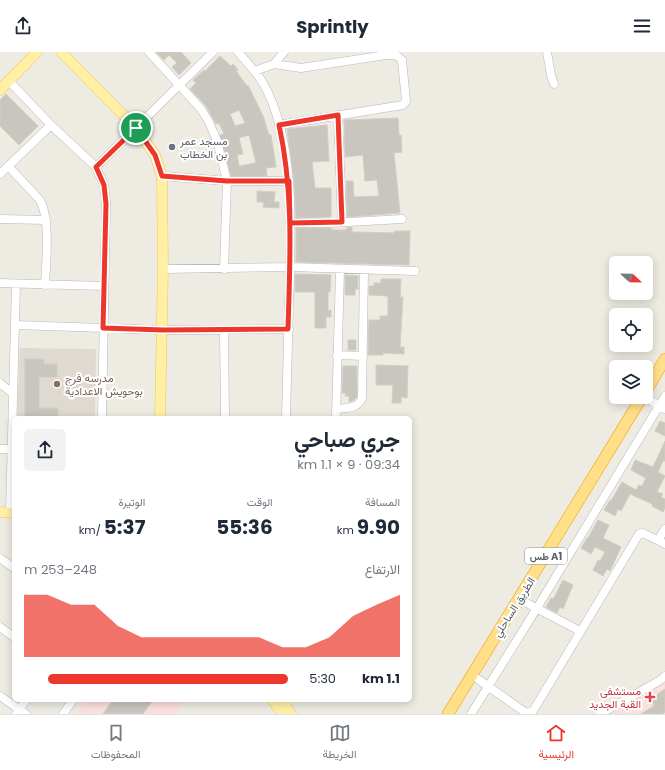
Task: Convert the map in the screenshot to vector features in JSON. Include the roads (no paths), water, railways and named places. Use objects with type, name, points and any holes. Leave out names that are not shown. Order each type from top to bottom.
[{"type":"highway","points":[[653,379],[665,359]]},
{"type":"highway","name":"الطريق الساحلي","points":[[448,714],[639,404]]},
{"type":"main road","points":[[0,90],[37,52]]},
{"type":"main road","points":[[61,52],[136,128],[155,155],[162,176],[163,330],[160,416]]},
{"type":"main road","points":[[274,702],[282,714]]},
{"type":"main road","points":[[283,702],[291,714]]},
{"type":"street","points":[[149,52],[201,109],[209,122],[217,141],[227,181],[224,269]]},
{"type":"street","points":[[96,167],[214,52]]},
{"type":"street","points":[[238,52],[255,71],[263,84],[279,125],[289,181],[290,267],[286,416]]},
{"type":"street","points":[[274,64],[284,52]]},
{"type":"street","points":[[547,52],[554,84]]},
{"type":"street","points":[[255,71],[274,64],[301,68],[386,54],[396,55],[402,60],[405,103],[403,105],[279,125]]},
{"type":"street","points":[[9,81],[51,125],[96,167],[104,185],[106,204],[102,416]]},
{"type":"street","points":[[338,115],[342,222]]},
{"type":"street","points":[[0,174],[51,125]]},
{"type":"street","points":[[8,166],[43,204],[46,220],[46,285]]},
{"type":"street","points":[[162,176],[227,181],[289,181]]},
{"type":"street","points":[[0,219],[46,220]]},
{"type":"street","points":[[290,223],[402,219]]},
{"type":"street","points":[[163,269],[290,267],[414,272]]},
{"type":"street","points":[[336,416],[340,269]]},
{"type":"street","points":[[336,409],[357,406],[362,398],[364,270]]},
{"type":"street","points":[[0,283],[104,286]]},
{"type":"street","points":[[12,416],[16,284]]},
{"type":"street","points":[[15,325],[163,330],[288,329]]},
{"type":"street","points":[[224,330],[225,416]]},
{"type":"street","points":[[337,355],[363,356]]},
{"type":"street","points":[[0,383],[12,393]]},
{"type":"street","points":[[471,714],[662,407],[665,396]]},
{"type":"street","points":[[653,402],[662,407]]},
{"type":"street","points":[[0,449],[12,449]]},
{"type":"street","points":[[8,513],[12,462]]},
{"type":"street","points":[[472,675],[526,712],[530,712],[534,709],[639,534],[643,533],[662,542],[665,529]]},
{"type":"street","points":[[0,558],[12,567]]},
{"type":"street","points":[[519,598],[580,631]]},
{"type":"street","points":[[0,627],[12,636]]},
{"type":"street","points":[[600,714],[659,681],[665,676]]},
{"type":"street","points":[[0,696],[20,713],[25,702]]},
{"type":"street","points":[[63,714],[72,702]]},
{"type":"place","name":"مسجد عمر بن الخطاب","points":[[172,147]]},
{"type":"place","name":"مدرسه فرج بوحويش الاعدادية","points":[[57,384]]},
{"type":"place","name":"مستشفى القبة الجديد","points":[[650,697]]}]
